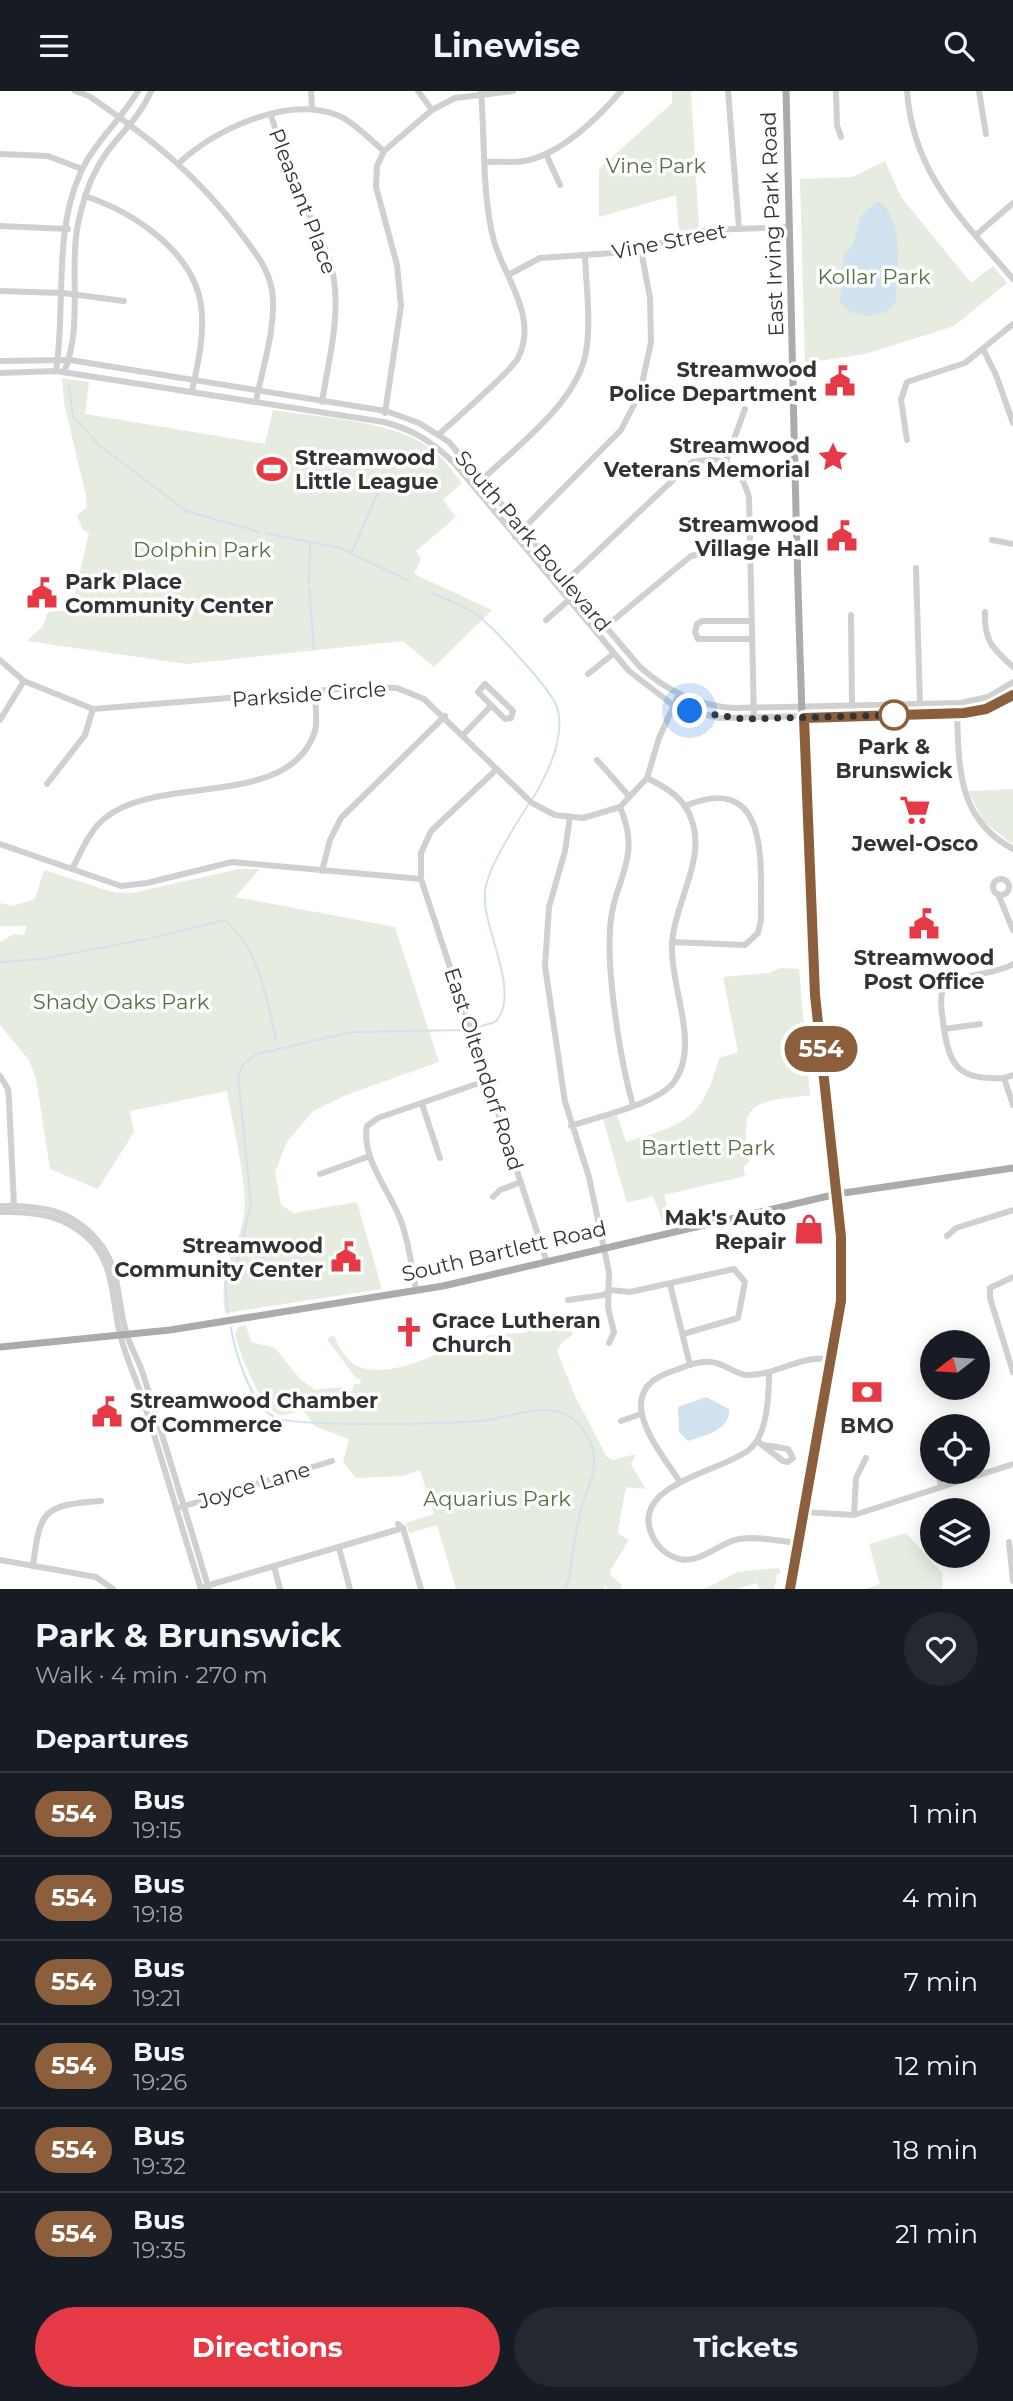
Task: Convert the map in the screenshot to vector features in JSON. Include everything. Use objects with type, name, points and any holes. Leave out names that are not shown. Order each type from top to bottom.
[{"type":"main road","name":"East Irving Park Road","points":[[786,91],[803,707],[815,995],[837,1194],[841,1301],[790,1589]]},
{"type":"main road","name":"South Bartlett Road","points":[[0,1347],[123,1335],[416,1290],[837,1194],[1013,1168]]},
{"type":"street","points":[[75,91],[89,96],[180,162],[224,210],[256,253],[269,279],[273,313],[256,401]]},
{"type":"street","points":[[56,371],[71,195],[82,169],[138,91]]},
{"type":"street","points":[[64,372],[69,360],[77,229],[85,196],[101,162],[151,91]]},
{"type":"street","points":[[311,91],[312,108]]},
{"type":"street","points":[[418,91],[432,110]]},
{"type":"street","points":[[384,422],[401,306],[397,265],[376,187],[377,166],[384,151],[432,110],[455,98],[513,91]]},
{"type":"street","points":[[485,162],[524,161],[546,154],[569,139],[621,91]]},
{"type":"street","points":[[729,91],[739,228]]},
{"type":"street","points":[[836,91],[837,125],[841,137]]},
{"type":"street","points":[[907,91],[911,125],[925,167],[945,198],[1013,279]]},
{"type":"street","points":[[978,91],[986,134]]},
{"type":"street","points":[[431,442],[518,359],[524,336],[522,311],[510,274],[494,242],[481,93]]},
{"type":"street","points":[[180,162],[225,128],[271,115],[312,108],[340,116],[384,151]]},
{"type":"street","name":"Pleasant Place","points":[[271,115],[286,164],[322,243],[334,280],[332,345],[320,411]]},
{"type":"street","points":[[0,154],[48,156],[82,169]]},
{"type":"street","points":[[546,154],[560,185]]},
{"type":"street","points":[[85,196],[123,211],[155,232],[192,279],[202,314],[192,391]]},
{"type":"street","points":[[975,235],[1013,203]]},
{"type":"street","points":[[0,226],[77,229]]},
{"type":"street","name":"Vine Street","points":[[510,274],[540,258],[641,250],[708,230],[789,227]]},
{"type":"street","points":[[516,537],[621,431],[640,393],[651,342],[650,297],[641,250]]},
{"type":"street","points":[[474,487],[558,406],[576,384],[587,342],[584,255]]},
{"type":"street","points":[[0,291],[63,293],[124,301]]},
{"type":"street","points":[[907,440],[901,400],[907,382],[965,363],[1013,324]]},
{"type":"street","points":[[983,349],[996,375],[1013,423]]},
{"type":"street","name":"South Park Boulevard","points":[[0,361],[69,360],[403,415],[439,434],[482,479],[640,667],[679,694],[722,707],[957,703],[988,697],[1013,682]]},
{"type":"street","name":"South Park Boulevard","points":[[0,373],[56,371],[320,411],[384,422],[431,442],[474,487],[613,654],[644,685],[673,705],[713,717],[804,718],[957,713],[986,709],[1013,695]]},
{"type":"street","points":[[726,461],[746,409]]},
{"type":"street","points":[[559,588],[692,461],[709,458],[726,461],[737,468],[750,497],[754,719]]},
{"type":"street","points":[[992,540],[1013,544]]},
{"type":"street","points":[[597,634],[691,556],[717,549],[750,548]]},
{"type":"street","points":[[916,568],[920,714]]},
{"type":"street","name":"South Park Boulevard","points":[[546,620],[569,600]]},
{"type":"street","points":[[985,613],[984,635],[997,653],[1013,667]]},
{"type":"street","points":[[851,615],[853,716]]},
{"type":"street","points":[[751,621],[702,621],[696,624],[695,632],[698,639],[752,639]]},
{"type":"street","name":"South Park Boulevard","points":[[588,674],[613,654]]},
{"type":"street","name":"Parkside Circle","points":[[0,660],[24,681],[93,709],[365,687],[397,688],[424,699],[539,807],[570,817],[596,816],[620,807]]},
{"type":"street","points":[[0,720],[24,681]]},
{"type":"street","points":[[484,684],[509,706],[513,716],[505,719],[491,706],[477,691],[484,684]]},
{"type":"street","points":[[73,867],[88,838],[105,818],[132,802],[281,772],[302,754],[316,729],[315,693]]},
{"type":"street","points":[[633,1105],[625,1080],[610,953],[610,925],[630,849],[628,828],[620,807],[647,778],[659,737],[679,694]]},
{"type":"street","points":[[957,703],[958,767],[966,795],[981,824],[1013,849]]},
{"type":"street","points":[[463,735],[491,706]]},
{"type":"street","points":[[47,784],[85,735],[93,709]]},
{"type":"street","points":[[322,871],[330,840],[341,818],[444,716]]},
{"type":"street","points":[[597,759],[629,796]]},
{"type":"street","points":[[0,844],[121,885],[147,883],[232,862],[421,879],[421,853],[431,831],[497,769]]},
{"type":"street","points":[[572,1126],[659,1095],[674,1082],[681,1067],[684,1043],[672,942],[695,850],[693,821],[676,795],[647,778]]},
{"type":"street","points":[[672,942],[745,945],[758,933],[761,920],[759,835],[753,818],[742,805],[725,797],[707,797],[685,806]]},
{"type":"street","points":[[570,817],[565,851],[549,907],[545,953],[563,1092],[589,1177],[605,1247],[610,1290],[608,1308],[614,1332],[609,1343]]},
{"type":"street","name":"East Oltendorf Road","points":[[421,879],[546,1259]]},
{"type":"street","points":[[998,894],[1013,930]]},
{"type":"street","points":[[1013,964],[1001,972],[956,978],[943,990],[941,1006],[950,1059],[961,1072],[980,1079],[1013,1075]]},
{"type":"street","points":[[944,1029],[980,1024]]},
{"type":"street","points":[[0,1076],[8,1089],[14,1209]]},
{"type":"street","points":[[1004,1078],[1013,1105]]},
{"type":"street","points":[[416,1290],[401,1221],[370,1156],[365,1138],[367,1126],[379,1118],[488,1080]]},
{"type":"street","points":[[422,1104],[440,1158]]},
{"type":"street","points":[[320,1174],[370,1156]]},
{"type":"street","points":[[493,1197],[500,1190],[521,1182]]},
{"type":"street","points":[[0,1206],[58,1211],[84,1226],[110,1258],[117,1276],[123,1335],[143,1374],[179,1507],[205,1588],[338,1548],[400,1526],[421,1589]]},
{"type":"street","points":[[0,1212],[14,1209]]},
{"type":"street","points":[[947,1236],[956,1228],[1013,1210]]},
{"type":"street","points":[[568,1300],[604,1295],[610,1290],[630,1292],[734,1269],[745,1282],[738,1318],[683,1334]]},
{"type":"street","points":[[1013,1277],[990,1288],[990,1298],[1009,1346],[1013,1372]]},
{"type":"street","points":[[670,1284],[690,1365]]},
{"type":"street","points":[[680,1482],[649,1438],[641,1414],[641,1400],[647,1386],[661,1375],[710,1361],[744,1375],[769,1373],[813,1357],[830,1359]]},
{"type":"street","points":[[769,1373],[760,1437],[750,1450],[659,1494],[650,1513],[651,1533],[662,1550],[680,1559],[697,1558],[736,1539],[756,1537],[798,1543]]},
{"type":"street","points":[[621,1420],[641,1414]]},
{"type":"street","points":[[757,1441],[764,1445]]},
{"type":"street","points":[[855,1515],[856,1478],[866,1458]]},
{"type":"street","name":"Joyce Lane","points":[[179,1507],[332,1461]]},
{"type":"street","points":[[804,1512],[855,1515],[1013,1464]]},
{"type":"street","points":[[33,1566],[38,1529],[46,1514],[55,1508],[101,1501]]},
{"type":"street","points":[[1009,1542],[1013,1581]]},
{"type":"street","points":[[338,1548],[350,1589]]},
{"type":"street","points":[[0,1560],[96,1577],[113,1589]]},
{"type":"street","points":[[274,1566],[280,1589]]},
{"type":"green space","name":"Vine Park","points":[[672,91],[691,91],[699,228],[679,234],[676,195],[599,217],[599,169],[672,103]]},
{"type":"green space","name":"Kollar Park","points":[[885,161],[901,197],[971,283],[993,266],[1007,283],[954,326],[865,354],[805,363],[800,179],[853,177]]},
{"type":"green space","name":"Dolphin Park","points":[[62,378],[89,382],[85,414],[265,444],[273,410],[360,422],[403,434],[422,443],[438,454],[462,483],[443,500],[456,517],[416,551],[421,559],[414,574],[492,610],[434,667],[403,641],[187,664],[27,641],[43,626],[48,612],[71,610],[89,533],[83,530],[77,516],[87,507],[86,496],[64,403]]},
{"type":"green space","points":[[1013,789],[1013,844],[984,822],[968,791]]},
{"type":"green space","name":"Shady Oaks Park","points":[[239,869],[260,869],[235,897],[395,927],[439,1062],[346,1095],[313,1111],[287,1142],[275,1172],[281,1205],[294,1213],[357,1202],[382,1289],[225,1313],[224,1282],[241,1228],[245,1201],[227,1091],[130,1111],[134,1132],[98,1189],[50,1169],[36,1078],[29,1060],[0,1025],[0,942],[14,934],[24,935],[27,926],[0,926],[0,903],[13,906],[35,899],[44,870],[112,892],[132,893]]},
{"type":"green space","name":"Bartlett Park","points":[[781,968],[799,969],[810,1095],[776,1100],[755,1107],[746,1126],[749,1162],[743,1167],[745,1176],[664,1195],[672,1225],[664,1226],[653,1196],[627,1203],[603,1119],[617,1115],[626,1142],[663,1130],[688,1117],[706,1095],[719,1058],[738,1052],[723,977],[768,973]]},
{"type":"green space","name":"Aquarius Park","points":[[568,1320],[573,1334],[557,1351],[575,1396],[607,1457],[613,1460],[636,1454],[631,1465],[646,1489],[626,1487],[618,1530],[619,1534],[629,1540],[610,1571],[610,1575],[621,1584],[621,1589],[607,1589],[604,1582],[605,1589],[456,1589],[437,1525],[409,1533],[406,1523],[434,1514],[420,1470],[403,1476],[356,1478],[343,1462],[349,1439],[314,1426],[306,1413],[301,1411],[280,1415],[266,1403],[246,1366],[235,1334],[238,1327],[246,1325],[251,1342],[275,1348],[300,1379],[315,1390],[340,1387],[352,1392],[354,1384],[360,1384],[361,1380],[356,1378],[328,1341],[329,1337],[334,1336],[345,1355],[357,1366],[376,1370],[391,1369],[421,1361],[478,1338],[527,1333],[526,1329]]},
{"type":"green space","points":[[906,1533],[920,1549],[920,1568],[938,1568],[943,1574],[942,1589],[866,1589],[880,1584],[869,1544]]},
{"type":"green space","points":[[779,1568],[781,1573],[774,1575],[777,1575],[774,1589],[759,1589],[757,1583],[736,1589],[705,1589],[737,1572]]},
{"type":"water","points":[[876,202],[881,202],[889,213],[897,238],[896,302],[886,312],[870,316],[849,312],[840,302],[844,253],[853,245],[860,217]]},
{"type":"water","points":[[706,1397],[729,1409],[726,1422],[715,1431],[688,1441],[679,1432],[678,1407]]},
{"type":"waterway","points":[[69,386],[73,416],[99,445],[186,511],[260,532]]},
{"type":"waterway","points":[[351,553],[378,493]]},
{"type":"waterway","points":[[265,533],[340,548],[409,581]]},
{"type":"waterway","points":[[309,583],[310,542]]},
{"type":"waterway","points":[[309,588],[314,649]]},
{"type":"waterway","points":[[433,593],[471,611],[484,621],[533,673],[557,707],[559,730],[554,754],[533,798]]},
{"type":"waterway","points":[[475,1028],[495,1022],[502,1010],[505,995],[503,978],[485,906],[485,892],[496,859],[528,805]]},
{"type":"waterway","points":[[152,938],[225,920],[237,932],[254,960],[265,991],[276,1039]]},
{"type":"waterway","points":[[0,962],[42,959],[147,939]]},
{"type":"waterway","points":[[228,1313],[225,1283],[239,1257],[251,1203],[238,1076],[244,1063],[257,1054],[352,1032],[467,1030]]},
{"type":"waterway","points":[[231,1328],[240,1364],[251,1390],[266,1411],[274,1417],[310,1423],[438,1423],[490,1420],[530,1411],[549,1410],[571,1418],[590,1442],[594,1462],[565,1589]]},
{"type":"bus line","name":"554","points":[[790,1589],[841,1301],[841,1237],[815,995],[804,718],[964,713],[986,709],[1013,695]]},
{"type":"place","name":"Streamwood Police Department","points":[[840,381]]},
{"type":"place","name":"Streamwood Veterans Memorial","points":[[833,457]]},
{"type":"place","name":"Streamwood Little League","points":[[272,469]]},
{"type":"place","name":"Streamwood Village Hall","points":[[842,536]]},
{"type":"place","name":"Park Place Community Center","points":[[42,593]]},
{"type":"place","name":"Park & Brunswick","points":[[894,715]]},
{"type":"place","name":"Jewel-Osco","points":[[915,810]]},
{"type":"place","name":"Streamwood Post Office","points":[[924,924]]},
{"type":"place","name":"Mak's Auto Repair","points":[[809,1229]]},
{"type":"place","name":"Streamwood Community Center","points":[[346,1257]]},
{"type":"place","name":"Grace Lutheran Church","points":[[409,1332]]},
{"type":"place","name":"BMO","points":[[867,1392]]},
{"type":"place","name":"Streamwood Chamber Of Commerce","points":[[107,1412]]},
{"type":"route","points":[[690,711],[719,718],[744,719],[897,715],[894,715]]}]
